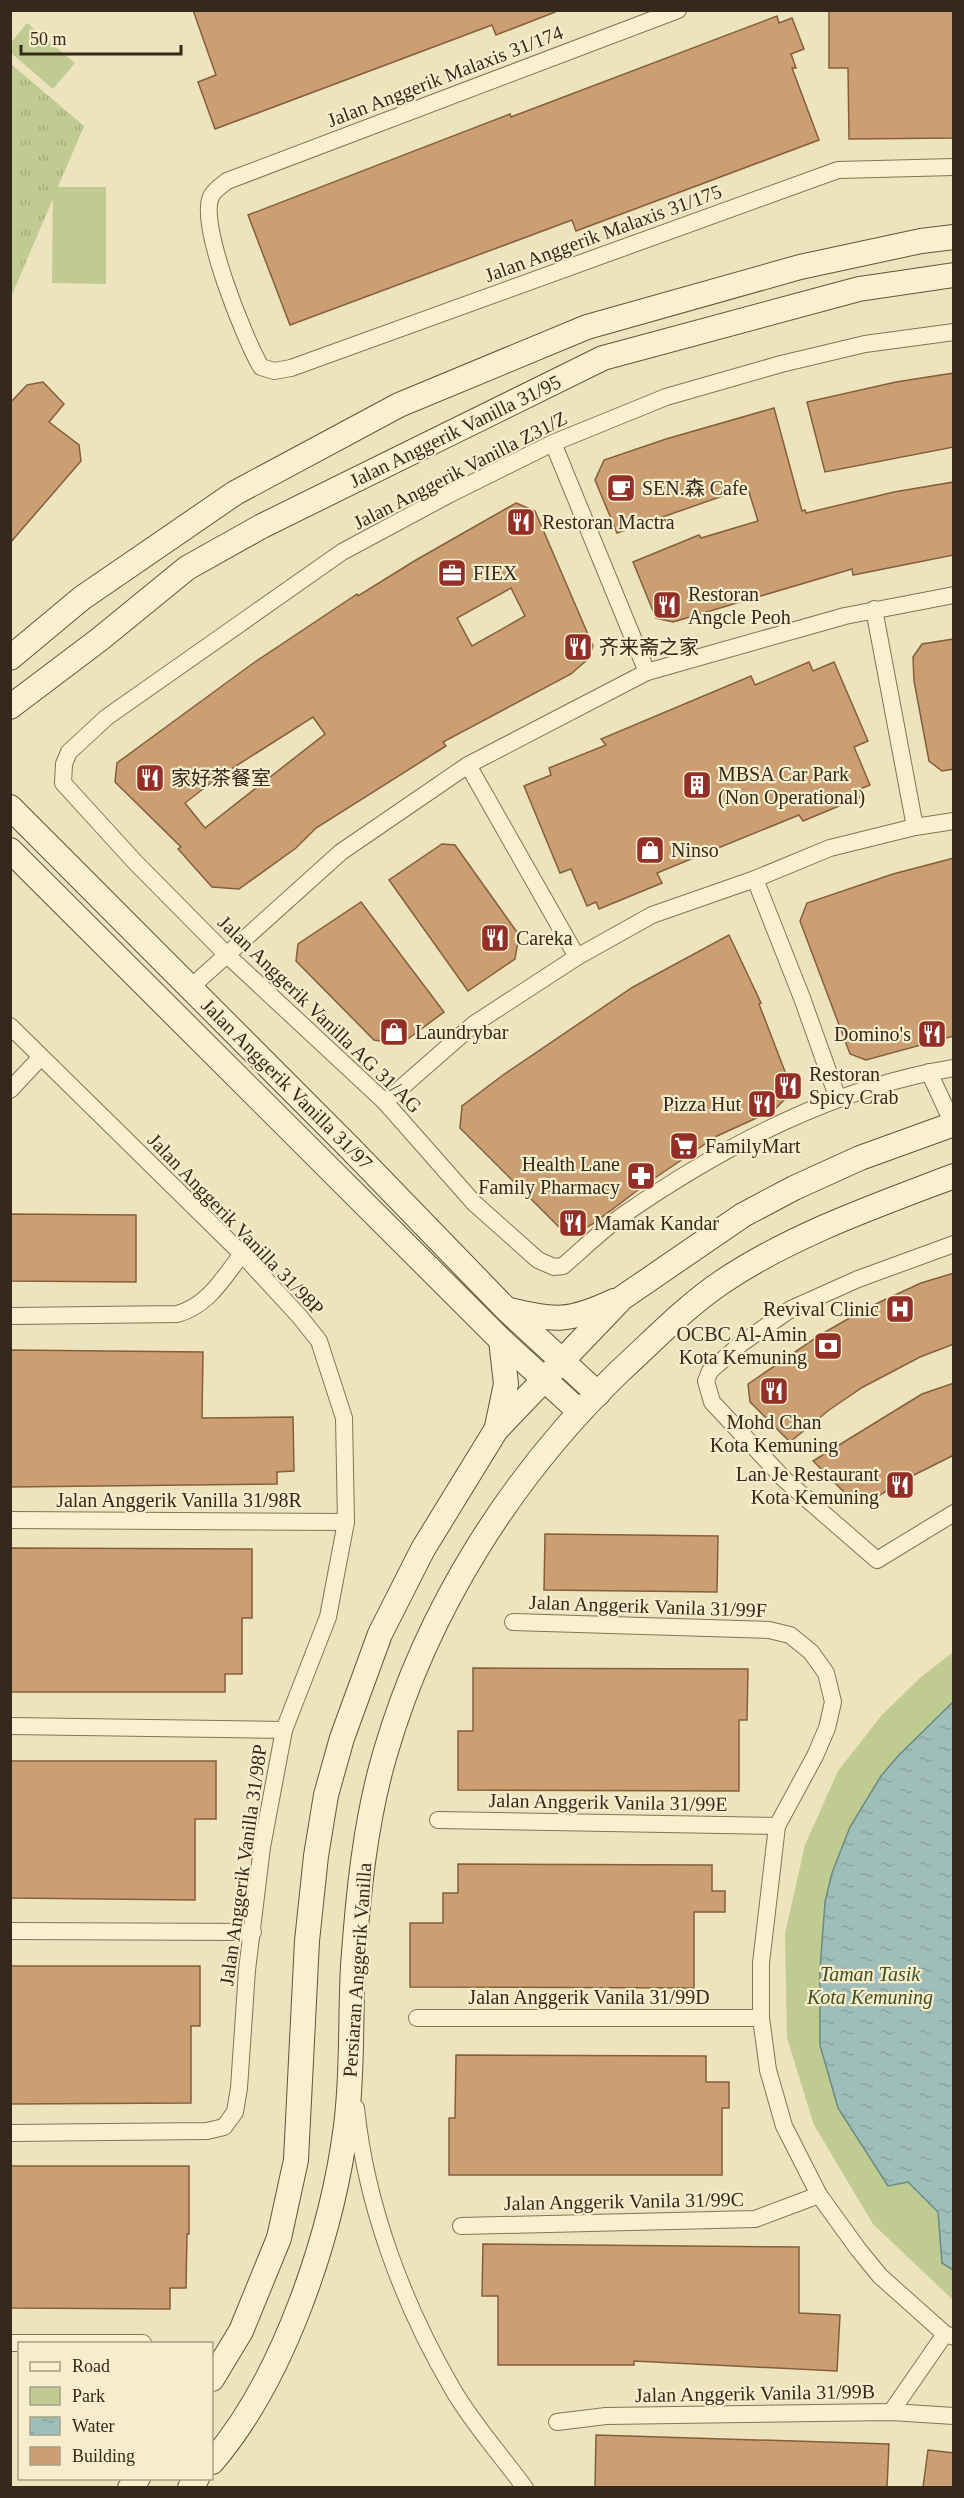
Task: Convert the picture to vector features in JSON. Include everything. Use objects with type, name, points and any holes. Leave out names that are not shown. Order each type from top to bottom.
[{"type":"street","name":"Jalan Anggerik Malaxis 31/174","points":[[274,370],[261,367],[250,350],[212,242],[208,218],[211,196],[227,181],[678,10]]},
{"type":"street","name":"Jalan Anggerik Malaxis 31/175","points":[[274,370],[291,368],[838,170],[954,167]]},
{"type":"street","name":"Jalan Anggerik Vanilla 31/95","points":[[10,658],[81,598],[235,493],[399,405],[587,327],[800,267],[921,241],[954,237]]},
{"type":"street","name":"Jalan Anggerik Vanilla 31/95","points":[[10,707],[100,639],[187,568],[262,526],[603,358],[860,289],[954,275]]},
{"type":"street","name":"Jalan Anggerik Vanilla Z31/Z","points":[[63,783],[64,764],[69,753],[98,725],[342,552],[450,494],[553,443],[666,397],[781,364],[865,344],[954,332]]},
{"type":"street","points":[[553,443],[647,672]]},
{"type":"street","points":[[191,987],[341,852],[468,765],[647,672],[874,609],[954,595]]},
{"type":"street","points":[[874,609],[915,827]]},
{"type":"street","points":[[468,765],[577,957]]},
{"type":"street","name":"Jalan Anggerik Vanilla AG 31/AG","points":[[63,783],[135,862],[226,954],[385,1102],[474,1203],[538,1260],[554,1267],[563,1266],[624,1214],[743,1140],[838,1099]]},
{"type":"street","name":"Jalan Anggerik Vanilla 31/97","points":[[10,807],[191,987],[506,1309],[598,1394]]},
{"type":"street","points":[[385,1102],[474,1024],[526,988],[652,915],[755,879],[830,848],[954,820]]},
{"type":"street","name":"Jalan Anggerik Vanilla 31/97","points":[[10,850],[501,1341],[580,1412]]},
{"type":"street","points":[[755,879],[802,998],[838,1099],[929,1072],[954,1068]]},
{"type":"street","name":"Jalan Anggerik Vanilla 31/98P","points":[[10,1026],[242,1254],[319,1341],[344,1418],[346,1522],[328,1617],[284,1730],[262,1847],[247,1970],[239,2088],[235,2112],[224,2127],[207,2131],[10,2133]]},
{"type":"street","points":[[10,1090],[41,1057]]},
{"type":"street","points":[[506,1309],[559,1319],[591,1312],[622,1298],[743,1215],[794,1188],[860,1158],[953,1124],[929,1072]]},
{"type":"street","name":"Persiaran Anggerik Vanilla","points":[[213,2461],[264,2383],[295,2319],[321,2238],[346,2127],[351,2069],[353,1967],[363,1865],[385,1754],[410,1685],[447,1601],[486,1532],[521,1482],[580,1412],[665,1329],[721,1283],[779,1250],[840,1221],[954,1176]]},
{"type":"street","points":[[954,1244],[858,1279],[791,1309],[742,1343],[710,1371],[706,1381],[712,1402],[785,1480],[877,1560],[954,1513]]},
{"type":"street","points":[[10,1316],[177,1314],[193,1310],[207,1299],[242,1254]]},
{"type":"street","points":[[496,1430],[622,1298]]},
{"type":"street","points":[[213,2377],[241,2331],[279,2238],[296,2160],[308,1941],[316,1856],[326,1795],[342,1738],[380,1634],[423,1549],[496,1430],[503,1409],[506,1384],[501,1341]]},
{"type":"street","name":"Jalan Anggerik Vanilla 31/98R","points":[[10,1520],[346,1522]]},
{"type":"street","name":"Jalan Anggerik Vanila 31/99F","points":[[513,1622],[769,1630],[790,1635],[812,1652],[826,1672],[833,1702],[827,1728],[815,1756],[777,1826]]},
{"type":"street","points":[[10,1726],[284,1730]]},
{"type":"street","name":"Jalan Anggerik Vanila 31/99E","points":[[438,1820],[777,1826]]},
{"type":"street","points":[[777,1826],[761,1963],[761,2018],[768,2070],[784,2126],[819,2195],[858,2249],[880,2276],[949,2336],[891,2412]]},
{"type":"street","points":[[10,1931],[253,1932]]},
{"type":"street","name":"Jalan Anggerik Vanila 31/99D","points":[[417,2018],[761,2018]]},
{"type":"street","points":[[351,2069],[359,2145],[396,2268],[418,2322],[452,2389],[525,2487]]},
{"type":"street","name":"Jalan Anggerik Vanila 31/99C","points":[[461,2226],[755,2220],[819,2195]]},
{"type":"street","name":"Jalan Anggerik Vanila 31/99B","points":[[557,2422],[606,2416],[891,2412],[954,2416]]},
{"type":"green space","points":[[27,23],[75,63],[53,89],[11,53],[11,43]]},
{"type":"green space","points":[[11,64],[84,126],[11,297]]},
{"type":"green space","points":[[53,187],[106,187],[106,284],[52,283]]},
{"type":"green space","name":"Taman Tasik Kota Kemuning","points":[[953,1652],[953,2300],[873,2224],[814,2125],[787,2038],[785,1934],[805,1845],[838,1771],[882,1715],[920,1678]]},
{"type":"water","name":"Taman Tasik Kota Kemuning","points":[[953,1702],[953,2270],[942,2263],[938,2212],[908,2182],[888,2186],[838,2108],[820,2045],[820,1970],[825,1902],[832,1873],[850,1827],[881,1776]]},
{"type":"building","points":[[193,10],[554,10],[555,12],[496,35],[492,25],[215,129],[198,82],[216,75]]},
{"type":"building","points":[[829,10],[954,10],[954,138],[849,139],[848,68],[829,68]]},
{"type":"building","points":[[777,16],[779,23],[792,18],[804,49],[791,54],[796,68],[792,68],[819,140],[576,231],[572,220],[290,325],[248,215],[510,114],[511,117]]},
{"type":"building","points":[[954,373],[954,447],[825,472],[807,402],[896,382]]},
{"type":"building","points":[[43,382],[64,404],[49,422],[79,445],[81,461],[10,543],[10,403],[27,385]]},
{"type":"building","points":[[774,408],[802,511],[805,510],[806,513],[894,492],[954,482],[954,555],[853,575],[852,569],[673,622],[656,618],[633,562],[699,535],[701,538],[758,521],[749,492],[735,495],[734,492],[617,533],[595,480],[604,460],[666,439]]},
{"type":"building","points":[[516,503],[535,511],[593,646],[588,659],[571,674],[443,742],[446,746],[316,828],[296,848],[239,889],[212,887],[178,849],[181,847],[115,782],[117,763],[252,664],[357,594],[358,596]],"holes":[[[511,588],[525,616],[472,646],[457,618]],[[313,717],[325,734],[205,828],[185,803],[217,778]]]},
{"type":"building","points":[[954,639],[954,769],[942,771],[929,761],[914,681],[913,657],[922,644]]},
{"type":"building","name":"MBSA Car Park (Non Operational)","points":[[809,662],[813,671],[834,662],[868,741],[854,747],[870,785],[860,789],[863,796],[803,821],[799,815],[657,873],[662,883],[599,909],[596,902],[587,906],[571,869],[560,873],[524,786],[551,775],[549,768],[606,745],[601,739],[751,676],[755,685]]},
{"type":"building","points":[[442,844],[455,845],[519,935],[515,959],[468,991],[389,880]]},
{"type":"building","points":[[954,858],[954,1036],[866,1060],[850,1054],[800,921],[807,903],[893,874]]},
{"type":"building","points":[[361,902],[444,1012],[401,1044],[374,1040],[296,961],[298,944]]},
{"type":"building","points":[[729,935],[761,1003],[759,1004],[789,1082],[784,1100],[774,1110],[717,1136],[580,1231],[560,1228],[460,1128],[462,1106],[503,1075],[633,987]]},
{"type":"building","points":[[10,1214],[136,1215],[136,1282],[10,1281]]},
{"type":"building","points":[[954,1273],[954,1344],[920,1357],[863,1387],[829,1410],[790,1442],[750,1402],[748,1384],[820,1335],[867,1308],[921,1283]]},
{"type":"building","points":[[10,1350],[203,1352],[202,1418],[293,1417],[294,1471],[277,1472],[277,1484],[10,1487]]},
{"type":"building","points":[[954,1383],[954,1455],[902,1481],[869,1502],[853,1501],[813,1461],[922,1394]]},
{"type":"building","points":[[545,1534],[718,1536],[717,1592],[544,1590]]},
{"type":"building","points":[[10,1548],[252,1549],[252,1618],[242,1618],[242,1674],[225,1674],[225,1692],[10,1692]]},
{"type":"building","points":[[473,1668],[748,1669],[747,1720],[739,1720],[739,1791],[458,1790],[458,1731],[473,1731]]},
{"type":"building","points":[[10,1761],[216,1761],[216,1819],[195,1819],[195,1900],[10,1898]]},
{"type":"building","points":[[458,1864],[712,1865],[712,1891],[725,1891],[725,1912],[694,1912],[694,1988],[410,1987],[410,1923],[443,1923],[443,1893],[458,1893]]},
{"type":"building","points":[[10,1966],[200,1966],[200,2026],[191,2026],[191,2103],[10,2104]]},
{"type":"building","points":[[456,2055],[706,2056],[706,2082],[729,2082],[729,2108],[722,2108],[722,2175],[449,2175],[449,2118],[455,2118]]},
{"type":"building","points":[[10,2166],[189,2166],[186,2288],[170,2288],[170,2309],[10,2308]]},
{"type":"building","points":[[483,2244],[799,2247],[799,2313],[840,2315],[837,2371],[634,2361],[634,2365],[498,2365],[498,2296],[482,2296]]},
{"type":"building","points":[[596,2435],[889,2444],[887,2487],[595,2487]]},
{"type":"building","points":[[928,2450],[954,2453],[954,2487],[923,2487]]},
{"type":"place","name":"SEN.森 Cafe","points":[[621,488]]},
{"type":"place","name":"Restoran Mactra","points":[[521,522]]},
{"type":"place","name":"FIEX","points":[[452,573]]},
{"type":"place","name":"Restoran Angcle Peoh","points":[[667,605]]},
{"type":"place","name":"齐来斋之家","points":[[578,647]]},
{"type":"place","name":"家好茶餐室","points":[[150,778]]},
{"type":"place","name":"MBSA Car Park (Non Operational)","points":[[697,785]]},
{"type":"place","name":"Ninso","points":[[650,850]]},
{"type":"place","name":"Careka","points":[[495,938]]},
{"type":"place","name":"Laundrybar","points":[[394,1032]]},
{"type":"place","name":"Domino's","points":[[932,1034]]},
{"type":"place","name":"Restoran Spicy Crab","points":[[788,1086]]},
{"type":"place","name":"Pizza Hut","points":[[762,1104]]},
{"type":"place","name":"FamilyMart","points":[[684,1146]]},
{"type":"place","name":"Health Lane Family Pharmacy","points":[[641,1176]]},
{"type":"place","name":"Mamak Kandar","points":[[573,1223]]},
{"type":"place","name":"Revival Clinic","points":[[900,1309]]},
{"type":"place","name":"OCBC Al-Amin Kota Kemuning","points":[[828,1346]]},
{"type":"place","name":"Mohd Chan Kota Kemuning","points":[[774,1391]]},
{"type":"place","name":"Lan Je Restaurant Kota Kemuning","points":[[900,1485]]}]
